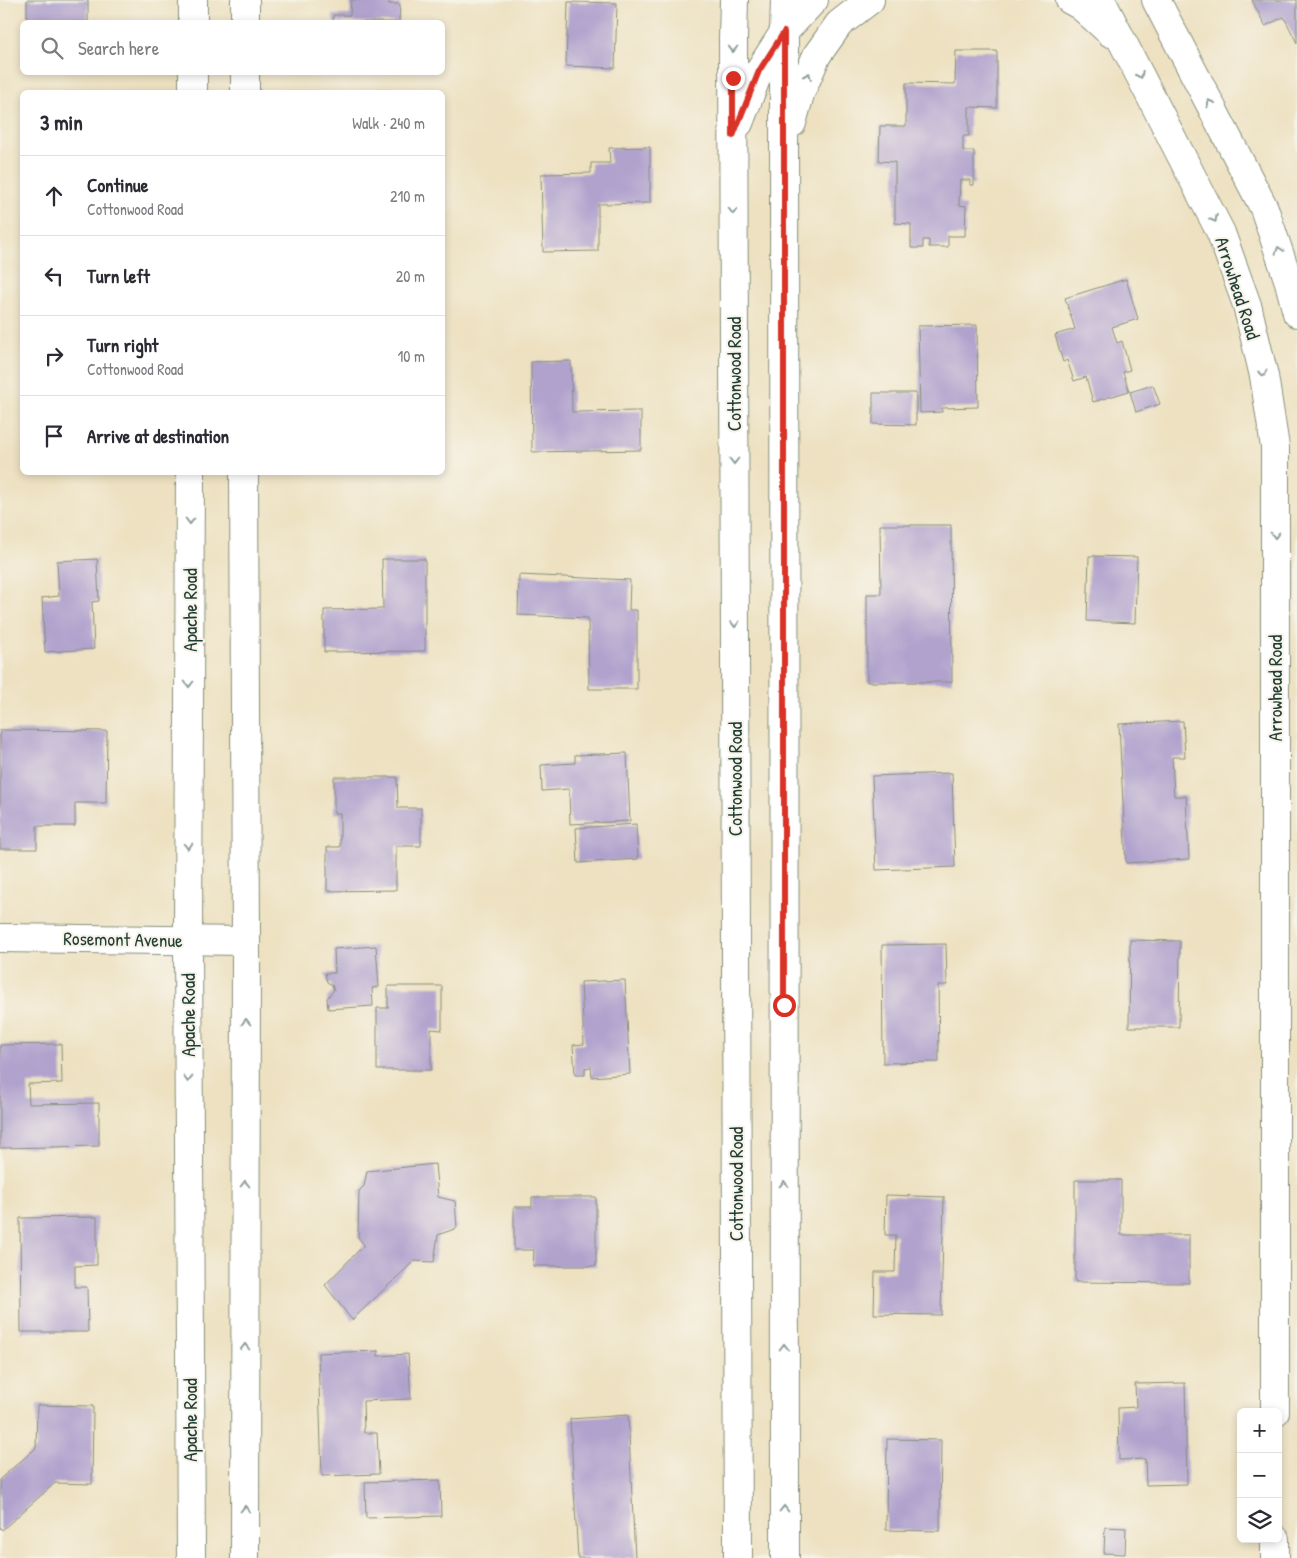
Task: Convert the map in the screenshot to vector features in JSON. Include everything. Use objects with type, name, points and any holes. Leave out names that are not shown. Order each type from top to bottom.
[{"type":"street","points":[[193,0],[193,20]]},
{"type":"street","points":[[245,0],[245,20]]},
{"type":"street","name":"Cottonwood Road","points":[[734,0],[738,1558]]},
{"type":"street","points":[[784,1558],[785,0]]},
{"type":"street","points":[[733,136],[759,71],[784,32],[814,0]]},
{"type":"street","points":[[784,156],[800,94],[817,55],[839,24],[870,0]]},
{"type":"street","points":[[1070,0],[1081,6],[1124,45]]},
{"type":"street","name":"Arrowhead Road","points":[[1101,0],[1221,233],[1247,305],[1264,376],[1275,446],[1275,1408]]},
{"type":"street","points":[[1135,0],[1178,42]]},
{"type":"street","points":[[1156,0],[1264,208],[1289,282],[1297,313]]},
{"type":"street","points":[[193,75],[193,90]]},
{"type":"street","points":[[245,75],[245,90]]},
{"type":"street","name":"Apache Road","points":[[190,475],[188,940],[191,1558]]},
{"type":"street","points":[[244,475],[246,941],[245,1558]]},
{"type":"street","name":"Rosemont Avenue","points":[[0,938],[246,941]]},
{"type":"street","points":[[1275,1543],[1275,1558]]},
{"type":"building","points":[[27,0],[88,0],[88,20],[27,20]]},
{"type":"building","points":[[351,0],[389,0],[389,4],[400,4],[399,20],[333,20],[333,15],[350,15]]},
{"type":"building","points":[[1252,0],[1297,0],[1297,43],[1284,17],[1265,26]]},
{"type":"building","points":[[568,2],[617,3],[615,68],[566,66]]},
{"type":"building","points":[[956,51],[997,51],[997,108],[969,107],[969,136],[963,136],[963,151],[974,151],[974,185],[970,185],[970,180],[960,180],[959,205],[966,206],[965,236],[948,236],[948,247],[929,247],[929,240],[923,240],[923,248],[911,248],[911,224],[895,223],[895,162],[879,161],[880,126],[906,126],[906,83],[955,84]]},
{"type":"building","points":[[650,147],[650,203],[598,204],[598,251],[543,252],[541,174],[591,173],[591,163],[610,163],[609,148]]},
{"type":"building","points":[[1126,279],[1138,319],[1112,327],[1117,343],[1122,341],[1130,370],[1123,372],[1129,391],[1093,402],[1086,377],[1074,381],[1067,360],[1063,362],[1055,335],[1075,329],[1065,298]]},
{"type":"building","points":[[977,325],[978,407],[942,408],[942,412],[920,413],[918,326]]},
{"type":"building","points":[[571,361],[572,412],[641,411],[641,450],[532,452],[531,362]]},
{"type":"building","points":[[1153,385],[1160,404],[1136,412],[1130,392]]},
{"type":"building","points":[[873,393],[916,393],[916,425],[873,424]]},
{"type":"building","points":[[880,525],[951,525],[952,682],[867,682],[867,594],[881,594]]},
{"type":"building","points":[[1089,556],[1137,557],[1135,623],[1087,621]]},
{"type":"building","points":[[97,559],[99,601],[92,602],[94,649],[45,652],[42,598],[59,596],[57,561]]},
{"type":"building","points":[[382,559],[425,559],[425,651],[324,652],[324,610],[383,609]]},
{"type":"building","points":[[519,575],[630,580],[629,610],[637,610],[637,689],[589,689],[588,618],[518,615]]},
{"type":"building","points":[[1183,721],[1185,757],[1172,757],[1174,796],[1186,796],[1189,859],[1126,863],[1119,724]]},
{"type":"building","points":[[0,730],[107,731],[106,803],[75,803],[75,826],[37,826],[37,849],[0,849]]},
{"type":"building","points":[[627,753],[630,821],[570,824],[569,789],[542,791],[541,765],[575,763],[575,755]]},
{"type":"building","points":[[952,773],[955,867],[876,870],[872,776]]},
{"type":"building","points":[[334,777],[397,777],[398,808],[421,808],[421,846],[396,846],[396,890],[327,891],[327,847],[340,847],[340,813],[334,814]]},
{"type":"building","points":[[636,824],[638,859],[578,863],[576,828]]},
{"type":"building","points":[[1130,940],[1180,941],[1179,1027],[1129,1027]]},
{"type":"building","points":[[946,944],[947,985],[938,985],[939,1062],[883,1063],[882,945]]},
{"type":"building","points":[[376,946],[379,987],[372,988],[373,1006],[328,1009],[327,998],[334,990],[332,985],[327,982],[325,973],[335,973],[334,949]]},
{"type":"building","points":[[625,980],[630,1074],[592,1077],[591,1067],[585,1068],[585,1075],[575,1075],[573,1045],[584,1044],[581,982]]},
{"type":"building","points":[[388,986],[442,986],[442,1030],[431,1029],[431,1070],[377,1070],[377,1008],[388,1008]]},
{"type":"building","points":[[61,1044],[62,1083],[28,1084],[29,1104],[99,1103],[99,1146],[0,1148],[0,1045]]},
{"type":"building","points":[[435,1164],[438,1197],[455,1201],[457,1228],[438,1235],[434,1262],[414,1261],[352,1320],[325,1285],[364,1245],[358,1237],[359,1191],[364,1186],[367,1171]]},
{"type":"building","points":[[1075,1180],[1121,1180],[1121,1235],[1189,1235],[1189,1283],[1075,1282]]},
{"type":"building","points":[[886,1195],[944,1197],[941,1315],[874,1314],[875,1272],[895,1272],[896,1235],[885,1235]]},
{"type":"building","points":[[532,1197],[596,1197],[596,1266],[533,1266],[534,1250],[514,1250],[514,1207],[532,1207]]},
{"type":"building","points":[[97,1217],[97,1265],[75,1266],[75,1287],[87,1287],[88,1332],[21,1332],[20,1218]]},
{"type":"building","points":[[378,1351],[378,1356],[408,1354],[411,1399],[363,1401],[364,1433],[377,1433],[379,1474],[322,1476],[318,1353]]},
{"type":"building","points":[[1185,1383],[1187,1484],[1146,1485],[1145,1459],[1119,1460],[1118,1408],[1136,1407],[1135,1384]]},
{"type":"building","points":[[37,1405],[93,1406],[92,1484],[55,1483],[2,1530],[0,1528],[0,1479],[36,1448]]},
{"type":"building","points":[[628,1415],[635,1558],[578,1558],[570,1419]]},
{"type":"building","points":[[887,1439],[941,1440],[940,1531],[886,1530]]},
{"type":"building","points":[[440,1480],[441,1516],[366,1518],[365,1482]]},
{"type":"building","points":[[1105,1527],[1126,1528],[1125,1554],[1104,1553]]},
{"type":"route","points":[[733,78],[733,136],[759,71],[784,32],[784,1005]]}]
